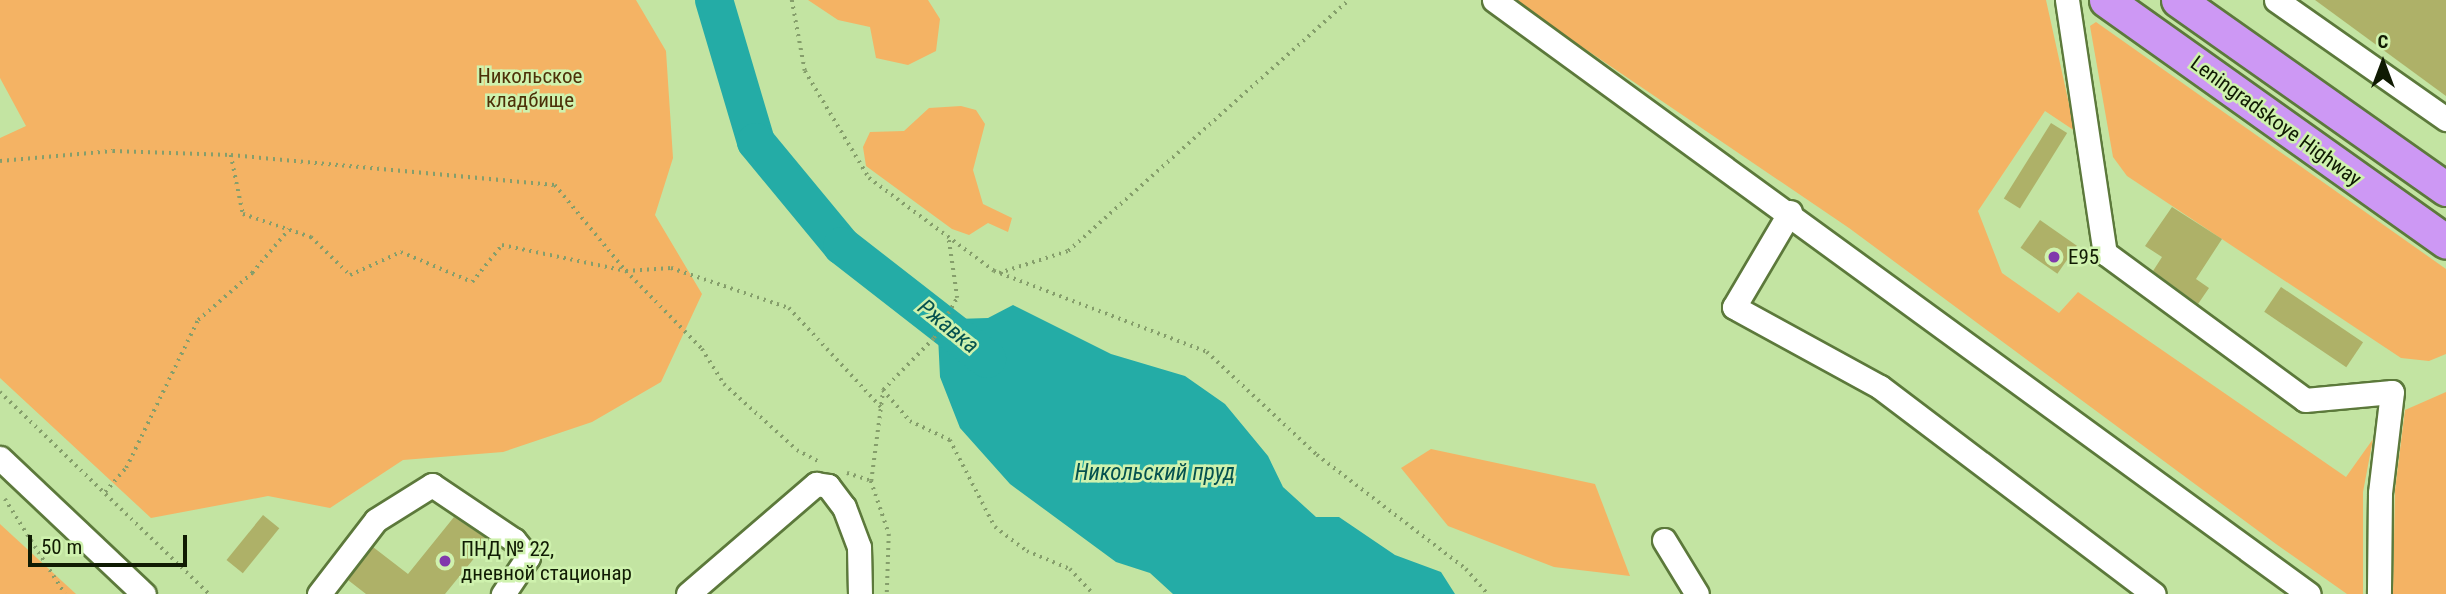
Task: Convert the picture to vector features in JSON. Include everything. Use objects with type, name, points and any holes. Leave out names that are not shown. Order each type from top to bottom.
[{"type":"highway","name":"Leningradskoye Highway","points":[[2106,0],[2446,242]]},
{"type":"highway","name":"Leningradskoye Highway","points":[[2178,0],[2446,189]]},
{"type":"street","points":[[1493,0],[1790,212],[2309,594]]},
{"type":"street","points":[[2067,0],[2105,253],[2305,400],[2392,392],[2379,506],[2379,594]]},
{"type":"street","points":[[2277,0],[2446,119]]},
{"type":"street","points":[[1790,212],[1734,307],[1880,387],[2154,594]]},
{"type":"street","points":[[0,458],[144,594]]},
{"type":"street","points":[[688,594],[816,484],[828,486],[844,507],[859,547],[860,594]]},
{"type":"street","points":[[319,594],[376,520],[432,485],[514,540],[528,557],[503,594]]},
{"type":"street","points":[[1664,540],[1697,594]]},
{"type":"path","points":[[792,0],[805,71],[869,178],[999,273],[1207,352],[1317,455],[1466,569],[1488,594]]},
{"type":"path","points":[[999,273],[1068,251],[1349,0]]},
{"type":"path","points":[[0,161],[113,151],[231,155],[555,185],[626,271],[702,349],[724,384],[797,450],[830,467]]},
{"type":"path","points":[[231,155],[243,214],[311,237],[349,275],[401,252],[472,282],[502,245],[626,271],[671,268],[789,308],[881,407]]},
{"type":"path","points":[[105,492],[126,468],[198,320],[252,273],[289,229]]},
{"type":"path","points":[[887,594],[889,534],[871,481],[883,390],[934,338],[952,312],[957,298],[948,236]]},
{"type":"path","points":[[883,390],[909,421],[950,440],[995,527],[1027,551],[1070,569],[1093,594]]},
{"type":"path","points":[[0,392],[209,594]]},
{"type":"path","points":[[841,471],[871,481]]},
{"type":"path","points":[[5,499],[65,594]]},
{"type":"green space","name":"Никольское кладбище","points":[[0,0],[636,0],[666,51],[673,158],[655,215],[702,294],[661,382],[592,422],[503,452],[403,460],[330,508],[268,496],[151,518],[0,378],[0,138],[26,126],[0,78]]},
{"type":"green space","points":[[808,0],[928,0],[940,19],[936,51],[908,65],[876,58],[870,27],[838,20]]},
{"type":"green space","points":[[1513,0],[2046,0],[2075,131],[2045,111],[1978,211],[2002,273],[2059,313],[2078,292],[2346,477],[2373,439],[2363,492],[2363,594],[2347,594],[1849,228]]},
{"type":"green space","points":[[2096,22],[2446,269],[2446,354],[2429,361],[2401,358],[2127,176],[2113,157],[2090,26]]},
{"type":"green space","points":[[961,106],[976,110],[985,124],[973,170],[983,204],[1012,218],[1008,232],[988,223],[969,235],[952,229],[866,166],[863,147],[870,132],[904,131],[929,108]]},
{"type":"green space","points":[[2446,392],[2446,594],[2393,594],[2395,490],[2405,410]]},
{"type":"green space","points":[[1431,449],[1595,484],[1630,576],[1554,567],[1448,526],[1401,468]]},
{"type":"green space","points":[[0,524],[76,594],[0,594]]},
{"type":"water","name":"Никольский пруд","points":[[1013,305],[1111,354],[1185,376],[1225,404],[1268,456],[1283,487],[1316,517],[1339,517],[1395,555],[1441,572],[1455,594],[1173,594],[1150,573],[1116,562],[1010,484],[960,428],[940,377],[938,336],[956,319],[988,318]]},
{"type":"building","points":[[2315,0],[2446,0],[2446,96]]},
{"type":"building","points":[[2051,123],[2067,133],[2020,209],[2004,198]]},
{"type":"building","points":[[2172,207],[2222,239],[2196,279],[2209,288],[2198,304],[2153,271],[2162,257],[2145,246]]},
{"type":"building","points":[[2040,220],[2077,246],[2057,274],[2020,248]]},
{"type":"building","points":[[2281,287],[2363,342],[2346,367],[2264,312]]},
{"type":"building","points":[[263,515],[279,528],[243,573],[226,560]]},
{"type":"building","name":"ПНД № 22, дневной стационар","points":[[454,517],[489,540],[445,594],[366,594],[348,580],[373,547],[408,574]]},
{"type":"waterway","name":"Ржавка","points":[[714,0],[756,142],[842,246],[987,359]]},
{"type":"place","name":"E95","points":[[2054,257]]},
{"type":"place","name":"ПНД № 22, дневной стационар","points":[[445,561]]}]
